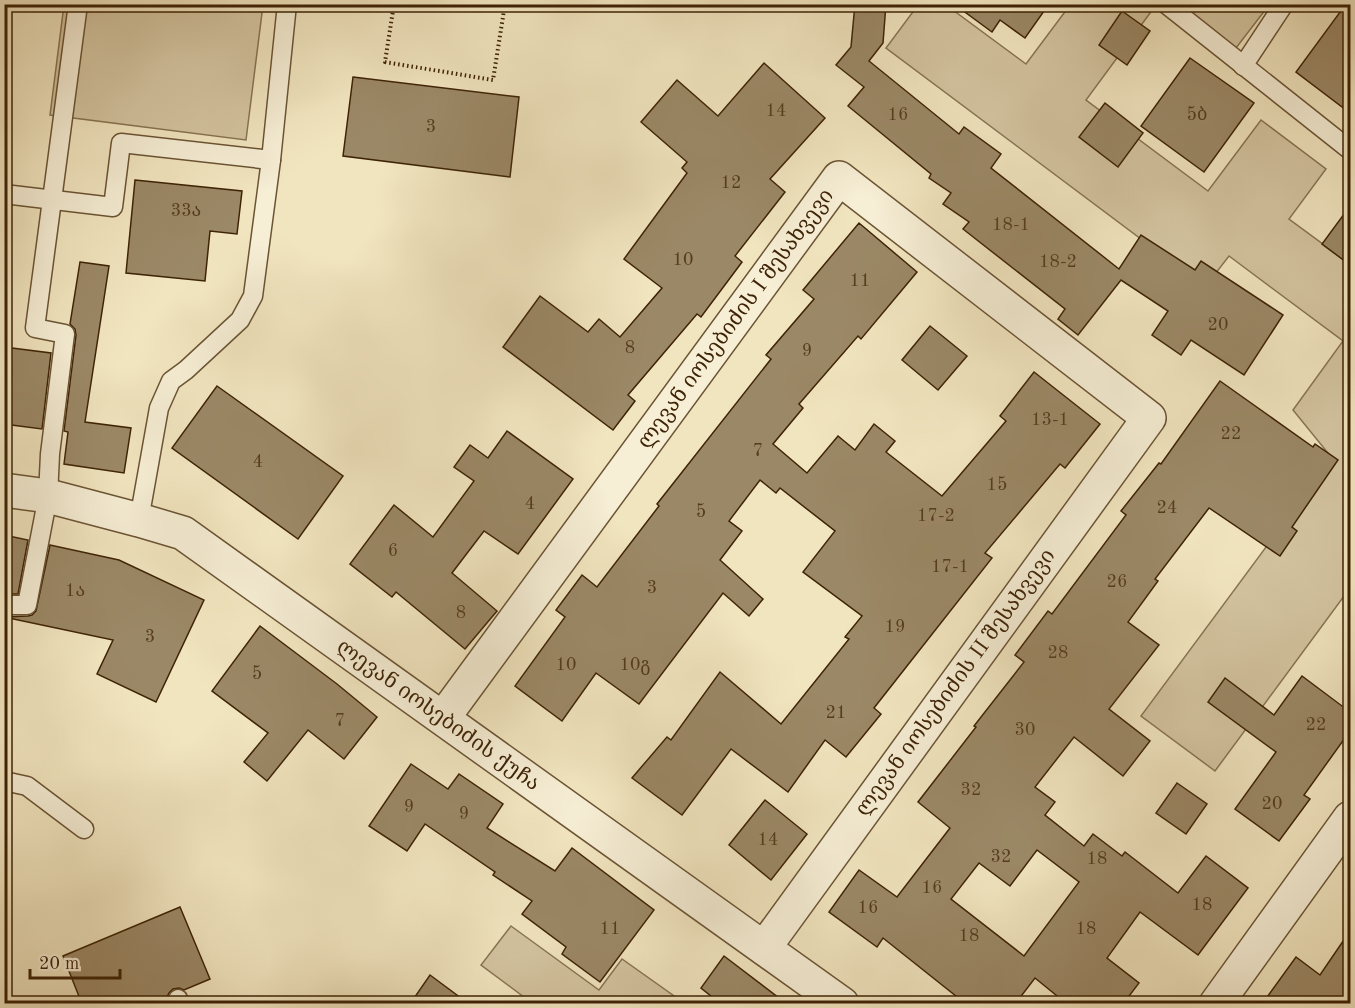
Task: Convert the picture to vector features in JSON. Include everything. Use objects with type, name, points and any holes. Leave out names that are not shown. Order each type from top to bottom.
[{"type":"street","name":"ლევან იოსებიძის I შესახვევი","points":[[443,718],[839,178],[1149,418]]},
{"type":"street","name":"ლევან იოსებიძის II შესახვევი","points":[[764,948],[1149,418]]},
{"type":"street","name":"ლევან იოსებიძის ქუჩა","points":[[4,490],[48,496],[139,519],[183,533],[842,1004]]},
{"type":"street","points":[[1216,1004],[1350,818]]},
{"type":"lane","points":[[4,604],[27,605],[48,496],[50,454],[65,334],[35,328],[78,4]]},
{"type":"lane","points":[[139,519],[159,408],[171,381],[240,320],[253,296],[271,160],[287,4]]},
{"type":"lane","points":[[1166,4],[1350,150]]},
{"type":"lane","points":[[1243,66],[1284,4]]},
{"type":"lane","points":[[4,194],[113,207],[121,143],[271,160]]},
{"type":"lane","points":[[4,780],[27,786],[84,829]]},
{"type":"path","points":[[394,4],[385,62],[493,80],[505,4]]},
{"type":"shaded area","points":[[64,5],[263,5],[246,140],[50,115]]},
{"type":"shaded area","points":[[918,5],[946,5],[1026,64],[1070,5],[1156,5],[1086,100],[1208,191],[1261,120],[1326,169],[1289,219],[1350,264],[1350,588],[1215,771],[1141,716],[1332,458],[1293,410],[1343,341],[1229,256],[1205,287],[886,48]]},
{"type":"shaded area","points":[[1177,5],[1269,5],[1236,48]]},
{"type":"shaded area","points":[[511,926],[599,990],[622,959],[684,1003],[532,1003],[481,965]]},
{"type":"building","points":[[855,4],[886,4],[883,43],[869,61],[959,134],[964,127],[1001,154],[991,168],[1119,269],[1141,235],[1195,270],[1201,261],[1283,315],[1244,375],[1191,340],[1181,355],[1152,335],[1168,311],[1121,280],[1078,335],[1058,319],[1065,309],[963,229],[969,222],[943,204],[951,193],[929,178],[931,174],[848,106],[864,87],[836,65],[851,47]]},
{"type":"building","points":[[954,4],[1049,4],[1025,38],[1000,20],[992,32]]},
{"type":"building","points":[[1346,4],[1350,4],[1350,113],[1296,72]]},
{"type":"building","points":[[1122,11],[1150,31],[1127,65],[1099,45]]},
{"type":"building","points":[[1190,58],[1254,103],[1204,172],[1141,126]]},
{"type":"building","points":[[764,63],[825,118],[770,179],[785,192],[735,256],[742,262],[701,317],[697,314],[628,395],[635,401],[613,430],[503,347],[540,296],[588,332],[599,319],[620,337],[662,288],[624,259],[687,173],[682,168],[687,162],[641,122],[677,80],[718,116]]},
{"type":"building","points":[[353,77],[519,97],[510,177],[343,156]]},
{"type":"building","points":[[1105,103],[1143,133],[1118,167],[1079,137]]},
{"type":"building","points":[[135,180],[242,191],[237,234],[210,231],[205,281],[126,273]]},
{"type":"building","points":[[1350,206],[1350,265],[1322,244]]},
{"type":"building","points":[[859,223],[917,272],[861,339],[858,336],[799,404],[803,408],[773,444],[807,473],[838,436],[855,450],[874,424],[895,441],[886,452],[942,496],[1006,421],[1000,416],[1034,372],[1100,424],[1065,468],[1060,464],[985,553],[992,558],[874,708],[881,714],[846,757],[825,740],[788,792],[731,749],[682,815],[632,778],[667,737],[671,740],[720,672],[781,724],[849,639],[845,637],[862,616],[803,572],[835,531],[780,488],[776,493],[760,480],[729,521],[742,531],[720,560],[763,599],[749,616],[723,593],[639,704],[596,673],[562,721],[515,686],[565,617],[556,610],[582,575],[597,587],[659,506],[657,504],[771,359],[766,355],[814,299],[803,290]]},
{"type":"building","points":[[80,262],[109,266],[85,422],[131,428],[124,473],[64,464],[68,432],[64,431],[76,335],[75,329],[70,324]]},
{"type":"building","points":[[930,326],[967,356],[938,390],[902,360]]},
{"type":"building","points":[[4,347],[51,353],[42,429],[4,424]]},
{"type":"building","points":[[1220,381],[1313,447],[1315,444],[1338,460],[1292,527],[1297,531],[1280,556],[1209,508],[1155,579],[1158,581],[1128,622],[1159,645],[1109,709],[1150,741],[1123,776],[1074,737],[1035,787],[1055,802],[1045,815],[1084,846],[1093,834],[1122,856],[1125,852],[1178,893],[1206,856],[1248,888],[1198,955],[1140,912],[1107,958],[1139,983],[1123,1004],[1067,1004],[1035,978],[1015,1004],[966,1004],[883,938],[877,947],[829,912],[859,870],[897,897],[950,828],[918,802],[1024,662],[1015,655],[1048,611],[1052,614],[1126,515],[1121,511],[1159,463],[1161,464]],"holes":[[[1037,850],[1079,882],[1024,956],[951,899],[979,863],[1010,886]]]},
{"type":"building","points":[[217,386],[343,476],[298,539],[172,448]]},
{"type":"building","points":[[507,431],[573,479],[518,554],[484,531],[452,573],[497,611],[465,649],[396,592],[392,597],[350,564],[394,505],[433,537],[474,481],[454,467],[470,445],[488,458]]},
{"type":"building","points":[[4,535],[28,540],[18,594],[4,594]]},
{"type":"building","points":[[50,545],[119,560],[204,600],[156,702],[97,674],[113,640],[4,617],[28,616],[36,611]]},
{"type":"building","points":[[260,626],[377,717],[344,759],[308,730],[267,781],[244,762],[268,733],[212,691]]},
{"type":"building","points":[[1302,676],[1350,712],[1350,731],[1304,795],[1310,799],[1279,841],[1235,809],[1276,752],[1208,702],[1225,678],[1274,715]]},
{"type":"building","points":[[411,764],[448,789],[459,774],[503,804],[487,828],[555,871],[572,848],[654,910],[600,982],[562,954],[566,947],[522,914],[532,901],[493,875],[495,872],[425,824],[407,851],[369,826]]},
{"type":"building","points":[[1177,783],[1207,804],[1186,834],[1156,813]]},
{"type":"building","points":[[765,800],[807,834],[771,880],[729,845]]},
{"type":"building","points":[[180,907],[210,979],[184,990],[173,989],[167,997],[151,1004],[82,1004],[63,956]]},
{"type":"building","points":[[1350,931],[1350,986],[1338,1004],[1262,1004],[1296,957],[1320,975]]},
{"type":"building","points":[[724,956],[787,1004],[721,1004],[701,988]]},
{"type":"building","points":[[430,975],[469,1004],[410,1004]]}]
